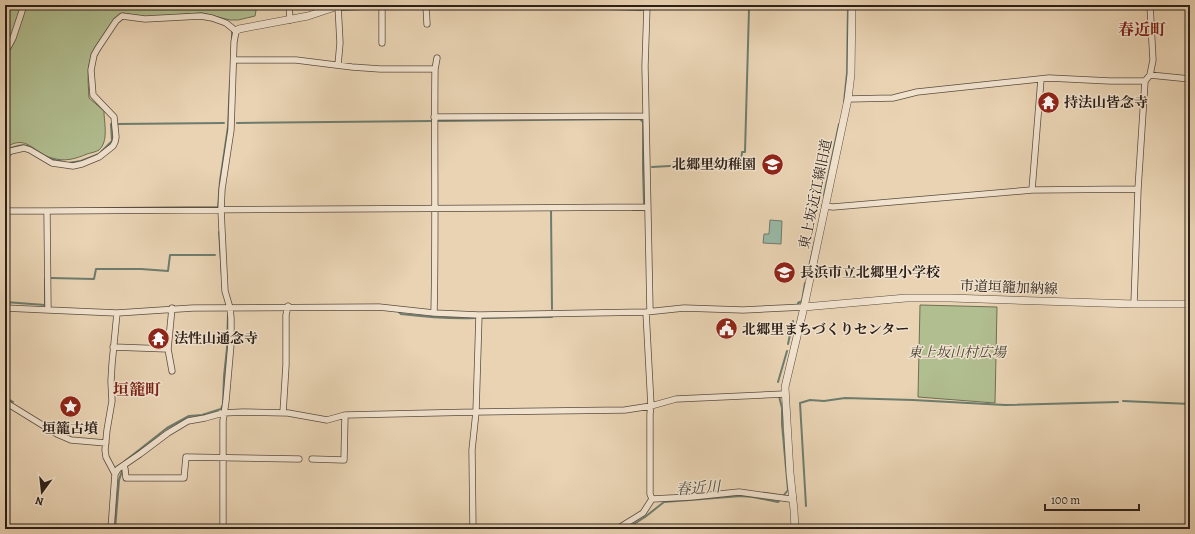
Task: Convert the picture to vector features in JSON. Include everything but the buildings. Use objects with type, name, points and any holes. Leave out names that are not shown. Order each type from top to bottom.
[{"type":"street","points":[[5,53],[13,38],[24,5]]},
{"type":"street","points":[[289,5],[290,16]]},
{"type":"street","points":[[235,30],[290,16],[308,16],[340,5],[340,44],[338,66]]},
{"type":"street","points":[[426,5],[427,24]]},
{"type":"street","points":[[606,5],[667,5]]},
{"type":"street","points":[[644,5],[648,207],[648,311],[651,406],[650,494],[652,499]]},
{"type":"street","name":"東上坂近江線旧道","points":[[795,529],[785,387],[804,307],[848,100],[851,74],[852,5]]},
{"type":"street","points":[[1134,304],[1144,81],[1150,75],[1153,60],[1150,5]]},
{"type":"street","points":[[382,7],[382,44]]},
{"type":"street","points":[[5,155],[11,151],[24,148],[52,163],[73,166],[100,157],[113,146],[116,137],[114,118],[93,95],[91,70],[94,55],[98,48],[116,21],[122,16],[145,19],[201,16],[226,23],[235,30]]},
{"type":"street","points":[[223,529],[224,413],[231,344],[230,308],[225,291],[218,210],[231,130],[235,30]]},
{"type":"street","points":[[434,313],[434,117],[435,68],[437,58]]},
{"type":"street","points":[[234,60],[296,60],[338,66],[380,69],[435,68]]},
{"type":"street","points":[[1150,75],[1190,79]]},
{"type":"street","points":[[848,100],[893,98],[917,92],[1049,78],[1144,81]]},
{"type":"street","points":[[1032,190],[1041,79]]},
{"type":"street","points":[[434,117],[646,116]]},
{"type":"street","points":[[825,206],[833,207],[1032,190],[1138,189]]},
{"type":"street","points":[[5,211],[648,207]]},
{"type":"street","points":[[47,211],[48,310]]},
{"type":"street","name":"市道垣籠加納線","points":[[804,307],[906,298],[1190,304]]},
{"type":"street","points":[[5,308],[117,313],[172,308],[379,307],[434,313],[479,315],[648,311],[684,308],[743,310],[804,307]]},
{"type":"street","points":[[172,308],[168,348],[172,371]]},
{"type":"street","points":[[282,413],[286,365],[288,308]]},
{"type":"street","points":[[115,474],[106,457],[105,450],[112,400],[111,381],[117,313]]},
{"type":"street","points":[[473,529],[472,450],[476,412],[479,315]]},
{"type":"street","points":[[113,347],[168,348]]},
{"type":"street","points":[[111,529],[115,474],[118,469],[168,433],[188,421],[224,413],[282,413],[327,420],[344,416],[625,410],[651,406],[676,399],[714,396],[785,394]]},
{"type":"street","points":[[5,402],[57,434],[71,440],[106,443]]},
{"type":"street","points":[[312,459],[344,460],[344,416]]},
{"type":"street","points":[[124,466],[126,478],[184,478],[186,457],[299,460]]},
{"type":"street","points":[[652,499],[739,492],[790,499],[793,498]]},
{"type":"street","points":[[617,529],[643,513],[652,499]]},
{"type":"green space","points":[[5,5],[257,5],[255,16],[238,20],[230,20],[202,13],[145,17],[123,13],[120,15],[110,25],[97,44],[92,54],[89,66],[89,98],[104,111],[104,142],[98,151],[74,159],[66,160],[45,156],[25,143],[13,144],[5,148]]},
{"type":"green space","name":"東上坂山村広場","points":[[920,305],[997,307],[995,403],[918,397]]},
{"type":"shaded area","points":[[770,220],[782,221],[781,244],[763,243],[764,234],[769,234]]},
{"type":"waterway","points":[[340,10],[420,5]]},
{"type":"waterway","points":[[482,5],[642,10]]},
{"type":"waterway","points":[[844,102],[847,73],[848,5]]},
{"type":"waterway","points":[[652,167],[741,162],[742,152],[745,152],[749,9]]},
{"type":"waterway","points":[[232,41],[232,32],[234,30]]},
{"type":"waterway","points":[[218,208],[220,181],[228,127],[230,81]]},
{"type":"waterway","points":[[438,121],[640,119],[643,122],[644,204]]},
{"type":"waterway","points":[[237,123],[431,121]]},
{"type":"waterway","points":[[117,124],[224,123]]},
{"type":"waterway","points":[[68,163],[81,161],[99,154],[112,141],[112,124]]},
{"type":"waterway","points":[[824,195],[839,124]]},
{"type":"waterway","points":[[11,148],[24,145],[31,148]]},
{"type":"waterway","points":[[51,159],[64,162]]},
{"type":"waterway","points":[[552,309],[551,210],[553,210]]},
{"type":"waterway","points":[[633,210],[643,210]]},
{"type":"waterway","points":[[219,232],[223,290]]},
{"type":"waterway","points":[[807,276],[815,240]]},
{"type":"waterway","points":[[51,278],[94,279],[96,269],[141,269],[168,271],[170,255],[215,255]]},
{"type":"waterway","points":[[5,302],[45,305],[46,278]]},
{"type":"waterway","name":"春近川","points":[[798,303],[802,301],[805,283]]},
{"type":"waterway","points":[[398,311],[401,314],[420,316],[475,318]]},
{"type":"waterway","points":[[125,461],[167,428],[189,416],[202,415],[221,409],[223,404],[228,314]]},
{"type":"waterway","points":[[481,318],[552,317]]},
{"type":"waterway","name":"春近川","points":[[788,344],[793,321]]},
{"type":"waterway","name":"春近川","points":[[778,382],[787,351]]},
{"type":"waterway","name":"春近川","points":[[779,396],[782,408],[788,490],[784,495]]},
{"type":"waterway","points":[[5,397],[13,402]]},
{"type":"waterway","points":[[806,506],[800,403],[810,400],[824,401],[845,398],[1005,405],[1118,402]]},
{"type":"waterway","points":[[1123,401],[1190,404]]},
{"type":"waterway","points":[[115,529],[119,480],[122,471]]},
{"type":"waterway","name":"春近川","points":[[626,529],[645,517],[664,502],[741,496],[778,502],[780,500]]},
{"type":"place","name":"持法山皆念寺","points":[[1048,102]]},
{"type":"place","name":"北郷里幼稚園","points":[[772,164]]},
{"type":"place","name":"長浜市立北郷里小学校","points":[[784,272]]},
{"type":"place","name":"北郷里まちづくりセンター","points":[[727,329]]},
{"type":"place","name":"法性山通念寺","points":[[158,338]]},
{"type":"place","name":"垣籠古墳","points":[[70,406]]},
{"type":"district","name":"春近町","points":[[1142,29]]},
{"type":"district","name":"垣籠町","points":[[137,389]]}]
